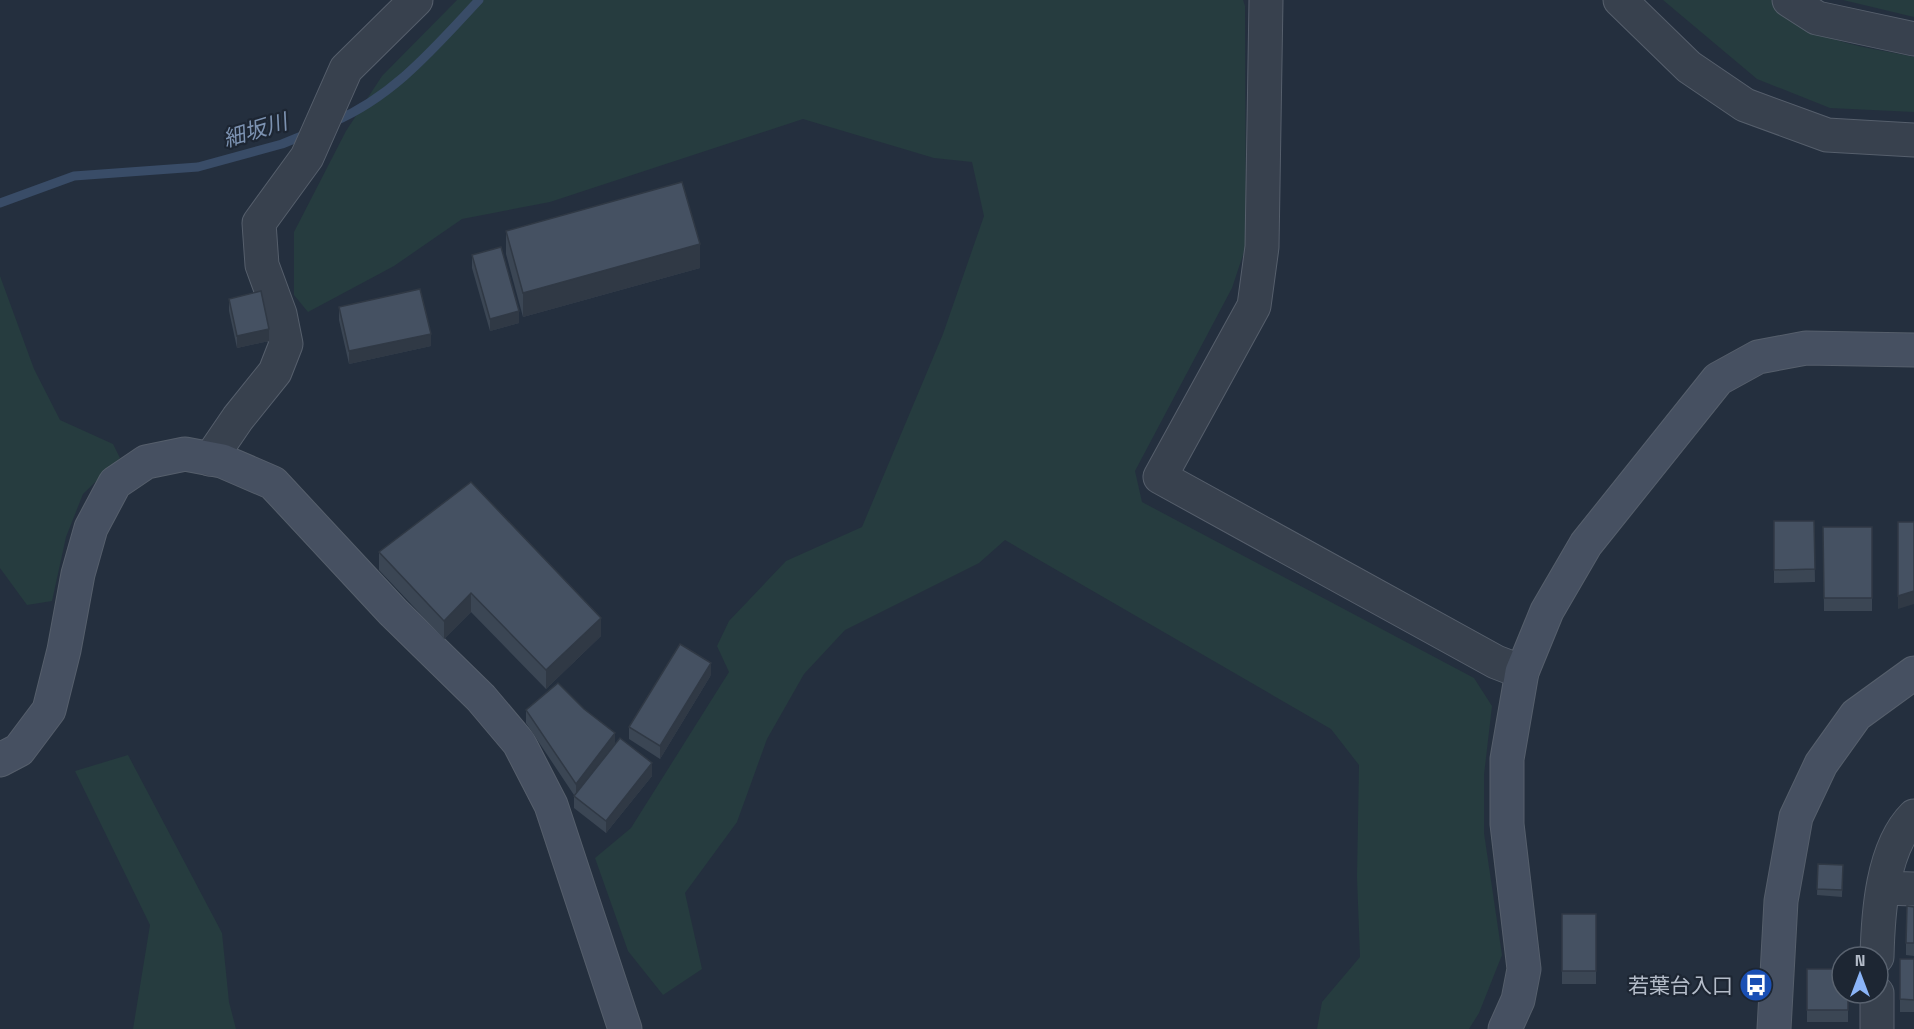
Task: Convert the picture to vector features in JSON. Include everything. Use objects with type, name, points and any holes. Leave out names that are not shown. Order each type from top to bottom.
[{"type":"street","points":[[210,459],[275,372],[286,344],[280,314],[262,265],[259,223],[307,157],[346,69],[416,0]]},
{"type":"street","points":[[1266,0],[1262,248],[1254,306],[1160,477],[1496,662],[1522,672]]},
{"type":"street","points":[[1620,0],[1689,67],[1745,105],[1827,135],[1914,140]]},
{"type":"street","points":[[1789,0],[1816,18],[1914,39]]},
{"type":"street","points":[[1505,1029],[1518,1000],[1524,969],[1507,824],[1507,759],[1522,672],[1547,611],[1586,544],[1718,379],[1758,357],[1806,348],[1914,351]]},
{"type":"street","points":[[0,760],[19,750],[49,710],[64,650],[78,574],[91,528],[115,483],[146,462],[185,454],[222,461],[273,483],[393,612],[481,698],[519,743],[551,805],[625,1029]]},
{"type":"street","points":[[1774,1029],[1781,901],[1796,817],[1821,764],[1856,715],[1914,673]]},
{"type":"street","points":[[1877,945],[1878,916],[1899,888],[1892,854],[1914,816]]},
{"type":"street","points":[[1877,1005],[1877,1029]]},
{"type":"green space","points":[[457,0],[1243,0],[1245,6],[1246,246],[1232,288],[1135,471],[1142,502],[1474,678],[1492,706],[1484,775],[1484,833],[1502,955],[1479,1013],[1469,1029],[1317,1029],[1322,1002],[1360,957],[1357,877],[1359,765],[1331,729],[1005,540],[979,563],[845,630],[804,674],[767,739],[737,822],[685,893],[702,969],[663,995],[628,951],[595,858],[631,828],[729,672],[717,646],[729,621],[786,561],[862,527],[943,334],[984,216],[972,162],[934,158],[803,119],[550,202],[462,219],[394,266],[308,312],[294,295],[294,232],[346,131],[382,76]]},
{"type":"green space","points":[[1663,0],[1774,0],[1803,26],[1820,34],[1857,45],[1914,57],[1914,112],[1830,108],[1757,79]]},
{"type":"green space","points":[[1843,0],[1914,0],[1914,17]]},
{"type":"green space","points":[[0,276],[34,369],[60,420],[113,444],[120,458],[83,494],[66,537],[52,601],[27,605],[0,568]]},
{"type":"green space","points":[[128,755],[222,933],[229,1002],[236,1029],[133,1029],[150,925],[75,771]]},
{"type":"building","points":[[682,182],[700,244],[523,293],[506,231]]},
{"type":"building","points":[[501,247],[519,311],[490,319],[472,255]]},
{"type":"building","points":[[420,289],[431,334],[349,351],[339,307]]},
{"type":"building","points":[[261,291],[269,329],[237,336],[229,299]]},
{"type":"building","points":[[471,482],[601,618],[546,670],[471,593],[444,621],[379,552]]},
{"type":"building","points":[[1774,521],[1814,521],[1815,569],[1774,570]]},
{"type":"building","points":[[1898,522],[1914,522],[1914,591],[1898,596]]},
{"type":"building","points":[[1823,527],[1872,527],[1872,598],[1824,598]]},
{"type":"building","points":[[680,644],[711,663],[660,746],[629,727]]},
{"type":"building","points":[[558,683],[584,709],[615,733],[576,784],[526,710]]},
{"type":"building","points":[[620,738],[652,763],[606,821],[574,796]]},
{"type":"building","points":[[1818,864],[1843,865],[1842,890],[1817,889]]},
{"type":"building","points":[[1907,906],[1914,907],[1914,943],[1906,943]]},
{"type":"building","points":[[1562,914],[1596,914],[1596,971],[1562,971]]},
{"type":"building","points":[[1900,959],[1914,959],[1914,1000],[1900,999]]},
{"type":"building","points":[[1807,969],[1830,969],[1830,1005],[1848,1005],[1848,1010],[1807,1010]]},
{"type":"waterway","name":"細坂川","points":[[333,122],[375,99],[394,85],[429,53],[479,0]]},
{"type":"waterway","name":"細坂川","points":[[0,203],[74,176],[198,167],[282,144],[309,133]]},
{"type":"place","name":"若葉台入口","points":[[1756,985]]}]
